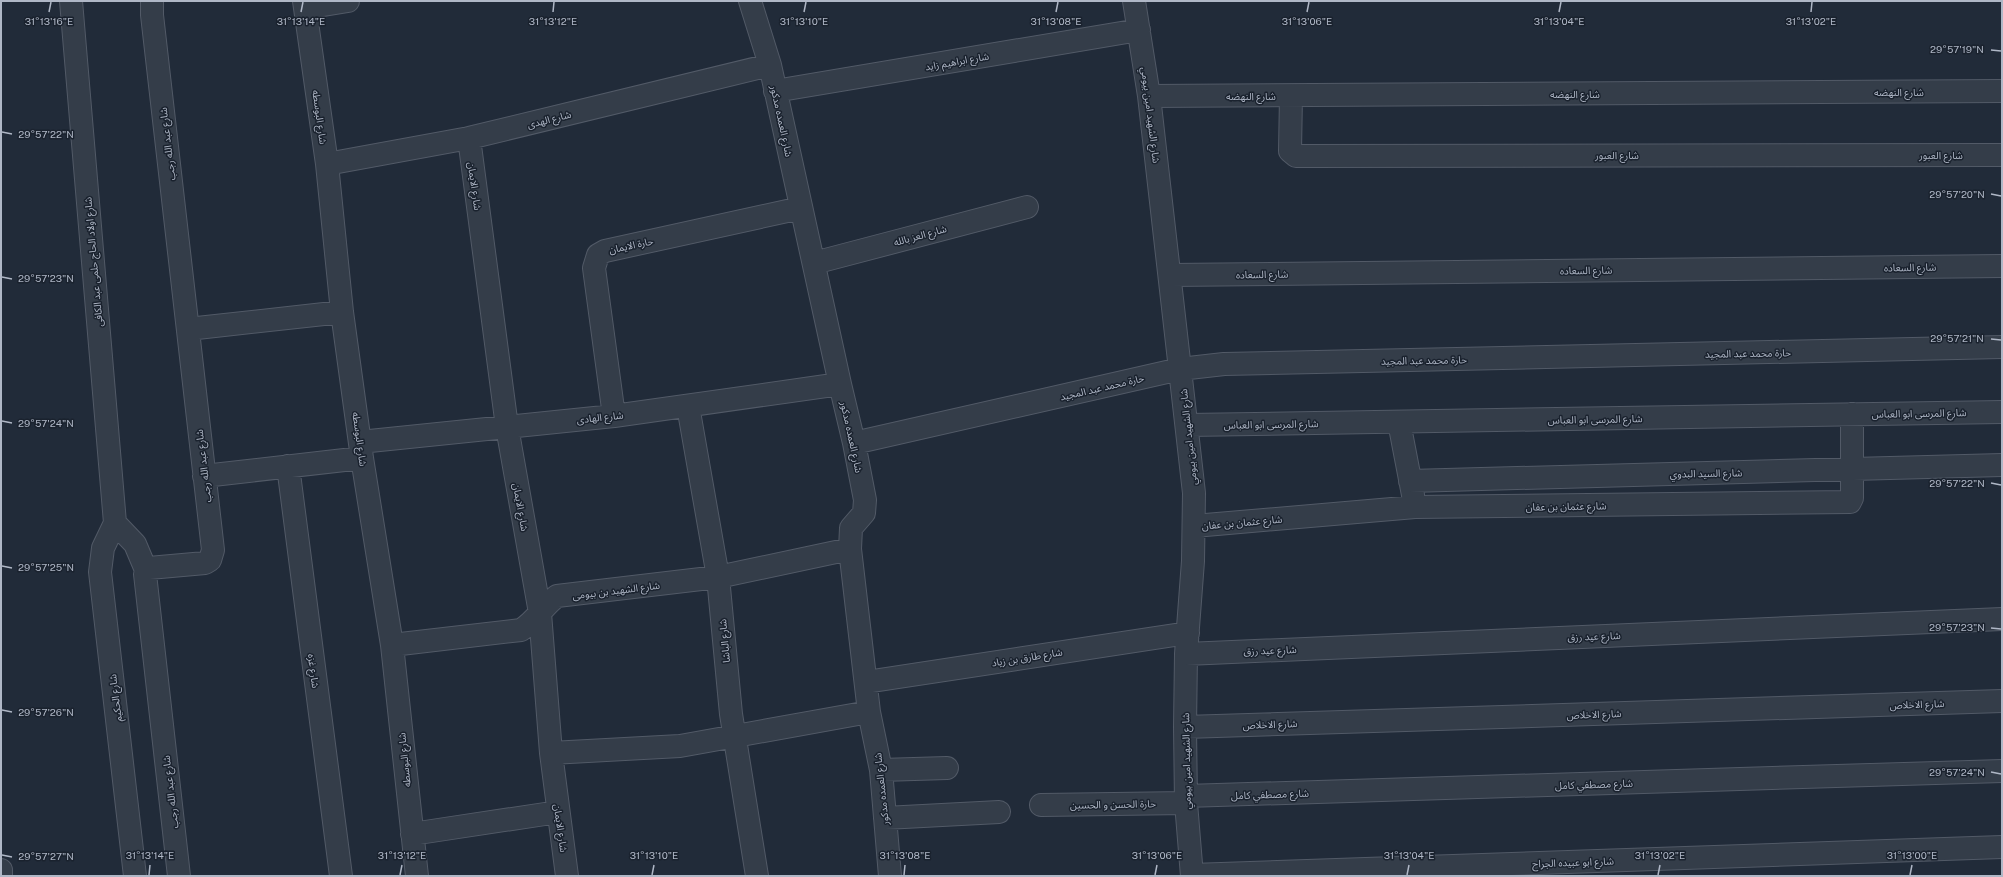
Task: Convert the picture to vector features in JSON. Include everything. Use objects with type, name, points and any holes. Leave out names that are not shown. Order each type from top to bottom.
[{"type":"street","name":"شارع اولاد الحاج حلمى عبد الكافى","points":[[71,1],[115,523]]},
{"type":"street","name":"شارع عبد الله رجب","points":[[152,1],[152,15],[213,550],[210,560],[206,562],[149,568],[146,570],[145,577],[179,876]]},
{"type":"street","points":[[304,5],[348,1]]},
{"type":"street","name":"شارع العمده مدكور","points":[[750,1],[770,65],[854,443],[865,507],[860,518],[851,528],[850,549],[869,712],[881,770],[890,876]]},
{"type":"street","name":"شارع الشهيد امين بيومي","points":[[1134,1],[1149,96],[1194,493],[1194,526],[1187,643],[1185,727],[1186,800],[1192,876]]},
{"type":"street","name":"شارع البوسطه","points":[[304,5],[327,164],[342,312],[361,450],[392,645],[417,876]]},
{"type":"street","name":"شارع ابراهيم زايد","points":[[775,91],[1139,30]]},
{"type":"street","name":"شارع الهدى","points":[[327,164],[469,138],[770,65]]},
{"type":"street","name":"شارع النهضه","points":[[1149,96],[2002,91]]},
{"type":"street","name":"شارع العبور","points":[[1291,96],[1290,152],[1296,156],[2002,155]]},
{"type":"street","name":"شارع الايمان","points":[[469,138],[507,427],[540,613],[558,812],[567,876]]},
{"type":"street","name":"شارع العز بالله","points":[[814,263],[1027,207]]},
{"type":"street","name":"حارة الايمان","points":[[614,416],[594,268],[598,255],[605,251],[801,208]]},
{"type":"street","name":"شارع السعاده","points":[[1170,275],[2002,266]]},
{"type":"street","points":[[188,329],[342,312]]},
{"type":"street","name":"حارة محمد عبد المجيد","points":[[854,443],[1180,369],[1224,364],[2002,347]]},
{"type":"street","name":"شارع الهادى","points":[[204,476],[288,466],[361,450],[507,427],[614,416],[840,384]]},
{"type":"street","name":"شارع الباشا","points":[[688,406],[718,577],[734,735],[757,876]]},
{"type":"street","name":"شارع المرسى ابو العباس","points":[[1187,425],[2002,412]]},
{"type":"street","name":"شارع عثمان بن عفان","points":[[1194,526],[1415,508],[1850,502],[1852,498],[1852,414]]},
{"type":"street","points":[[1399,422],[1415,508]]},
{"type":"street","name":"شارع السيد البدوي","points":[[1410,480],[2002,465]]},
{"type":"street","name":"شارع غزه","points":[[288,466],[341,876]]},
{"type":"street","points":[[115,523],[135,544],[146,570]]},
{"type":"street","name":"شارع الحكيم","points":[[115,523],[103,548],[100,572],[135,876]]},
{"type":"street","name":"شارع الشهيد بن بيومى","points":[[392,645],[521,630],[529,625],[557,596],[718,577],[850,549]]},
{"type":"street","name":"شارع عيد رزق","points":[[1187,643],[2002,619]]},
{"type":"street","name":"شارع طارق بن زياد","points":[[866,682],[1187,643]]},
{"type":"street","name":"شارع الاخلاص","points":[[1185,727],[2002,701]]},
{"type":"street","points":[[552,752],[680,746],[734,735],[869,712]]},
{"type":"street","points":[[881,770],[947,768]]},
{"type":"street","name":"شارع مصطفي كامل","points":[[1186,800],[2002,771]]},
{"type":"street","name":"حارة الحسن و الحسين","points":[[1041,805],[1186,800]]},
{"type":"street","points":[[412,834],[558,812]]},
{"type":"street","points":[[885,818],[999,812]]},
{"type":"street","name":"شارع ابو عبيده الجراح","points":[[1192,876],[2002,847]]},
{"type":"street","points":[[1,870],[1,876]]}]
